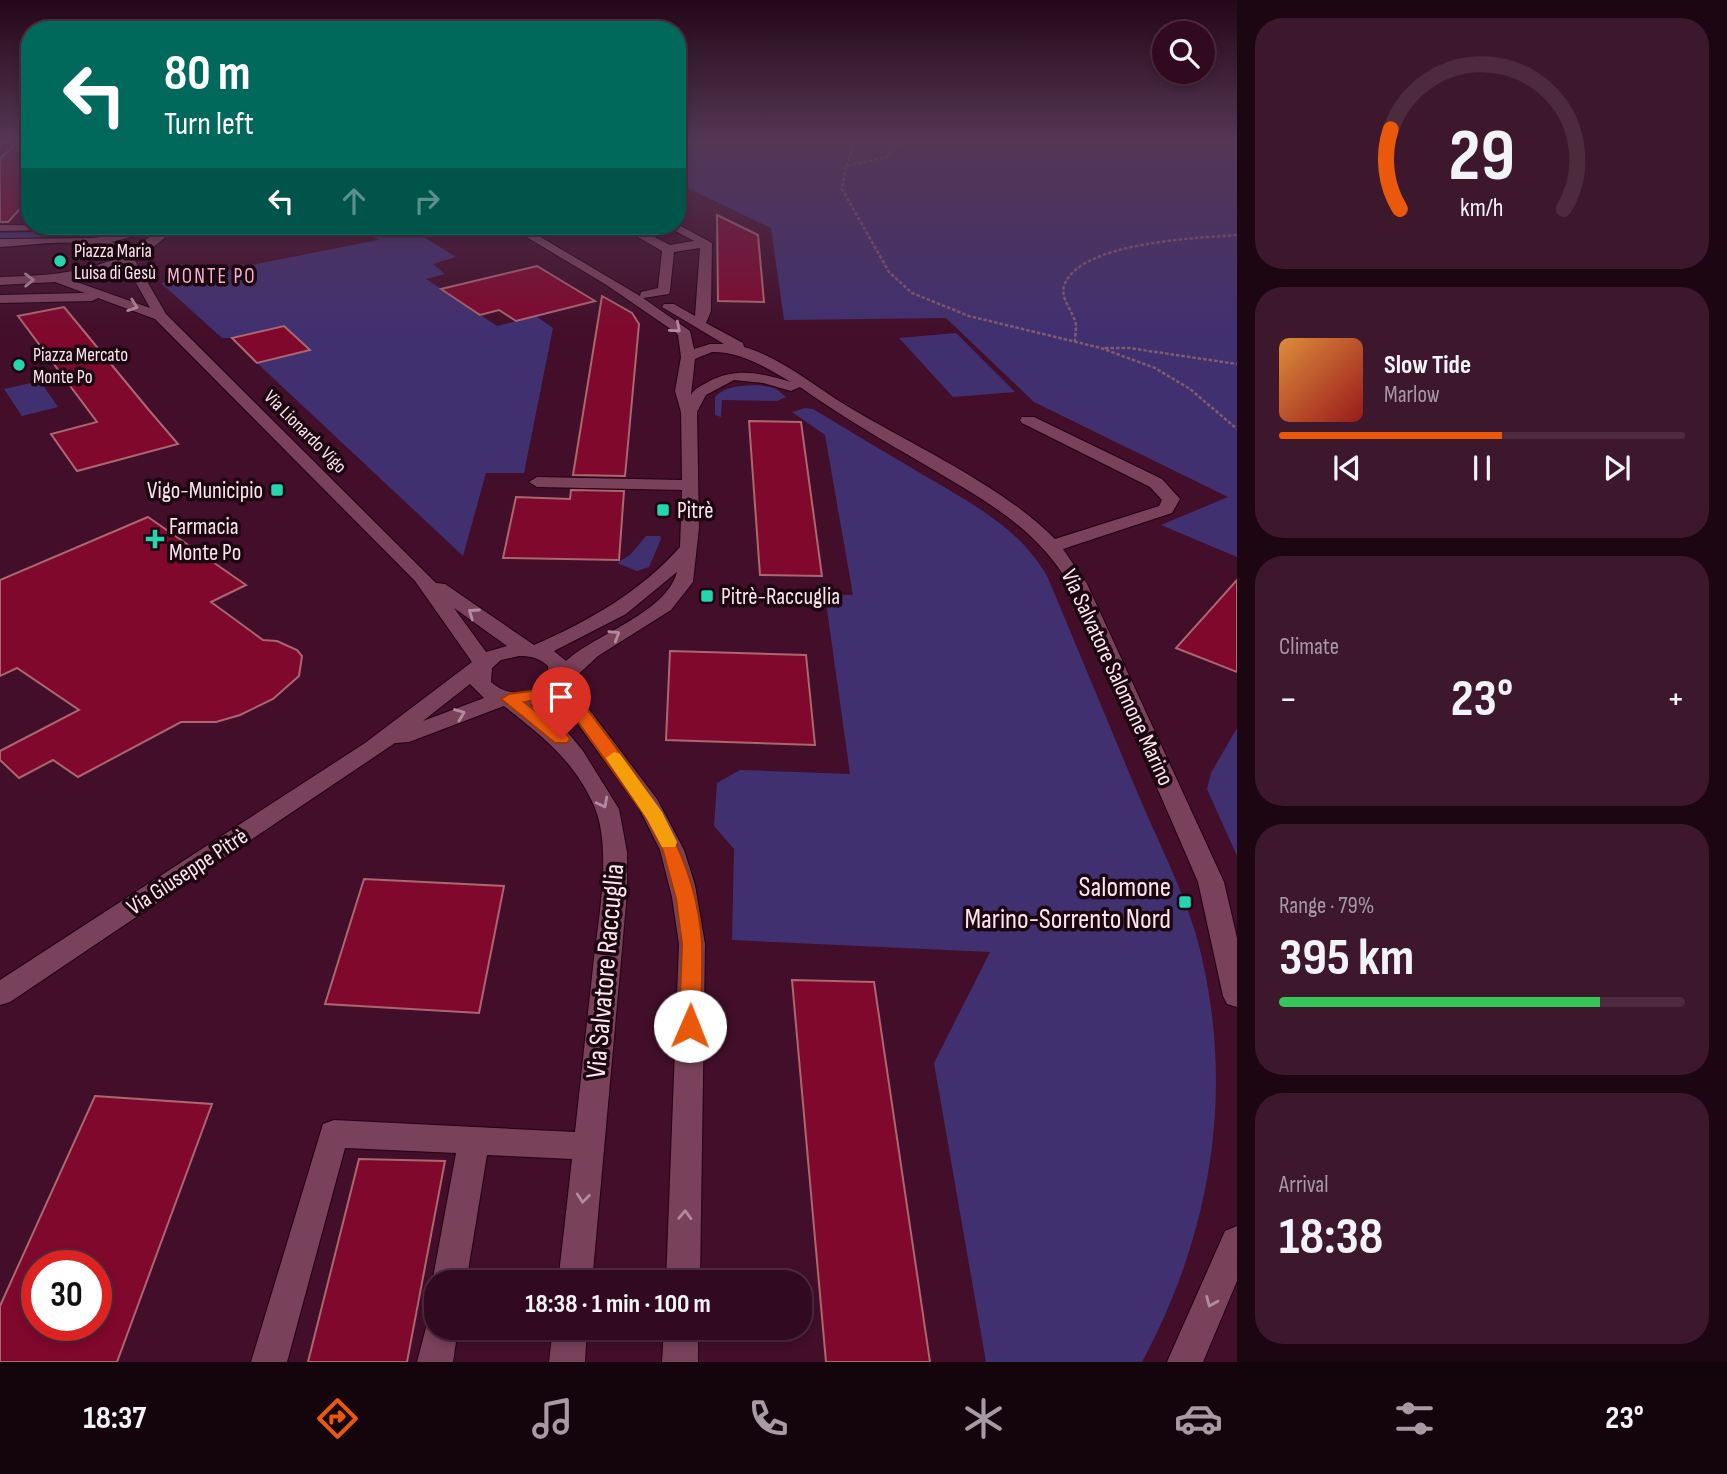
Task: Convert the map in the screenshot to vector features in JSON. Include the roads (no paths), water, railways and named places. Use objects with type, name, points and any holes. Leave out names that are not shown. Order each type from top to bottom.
[{"type":"street","points":[[0,228],[21,227]]},
{"type":"street","points":[[686,233],[706,243]]},
{"type":"street","points":[[0,243],[86,241],[131,235]]},
{"type":"street","points":[[0,281],[58,280],[96,271],[141,251],[161,235]]},
{"type":"street","points":[[530,235],[609,281],[685,334],[688,360],[681,398],[689,412]]},
{"type":"street","points":[[642,235],[668,249],[686,268],[705,311],[699,324]]},
{"type":"street","points":[[86,241],[118,249],[153,298],[160,316]]},
{"type":"street","points":[[646,295],[664,291],[706,243]]},
{"type":"street","points":[[668,249],[706,243]]},
{"type":"street","points":[[58,280],[160,316]]},
{"type":"street","points":[[609,281],[646,295],[699,324],[805,384],[838,407]]},
{"type":"street","points":[[0,299],[107,297]]},
{"type":"street","name":"Via Lionardo Vigo","points":[[160,316],[422,577]]},
{"type":"street","points":[[373,748],[507,699],[542,695],[580,659],[673,596],[688,570],[689,412],[700,392],[755,369],[757,361],[752,355],[732,348],[710,348],[688,360]]},
{"type":"street","points":[[688,360],[697,372],[779,383],[838,407]]},
{"type":"street","name":"Via Salvatore Salomone Marino","points":[[838,407],[1018,514],[1053,546],[1079,584],[1215,892],[1237,928]]},
{"type":"street","points":[[1028,420],[1156,483],[1171,499],[1166,509],[1053,546]]},
{"type":"street","points":[[537,482],[688,485]]},
{"type":"street","points":[[373,748],[501,653],[531,650],[586,629],[635,599],[661,580],[688,549]]},
{"type":"street","points":[[422,577],[531,650],[553,658],[561,670],[559,679],[655,817],[673,851],[686,899],[692,944],[683,1270]]},
{"type":"street","points":[[422,577],[482,666]]},
{"type":"street","points":[[482,666],[478,674],[481,685],[492,694],[507,699]]},
{"type":"street","name":"Via Salvatore Raccuglia","points":[[507,699],[537,718],[575,755],[607,809],[612,827],[615,852],[614,893],[576,1270]]},
{"type":"street","name":"Via Giuseppe Pitrè","points":[[0,994],[373,748]]},
{"type":"street","name":"Via Salvatore Salomone Marino","points":[[1215,892],[1236,987]]},
{"type":"street","points":[[269,1362],[334,1134],[589,1146]]},
{"type":"street","points":[[451,1270],[474,1140]]},
{"type":"street","points":[[1185,1362],[1237,1242]]},
{"type":"street","points":[[435,1362],[439,1340]]},
{"type":"street","points":[[567,1362],[569,1340]]},
{"type":"street","points":[[680,1362],[681,1340]]},
{"type":"place","name":"Piazza Maria Luisa di Gesù","points":[[60,261]]},
{"type":"place","name":"Piazza Mercato Monte Po","points":[[19,365]]},
{"type":"place","name":"Vigo-Municipio","points":[[277,490]]},
{"type":"place","name":"Pitrè","points":[[663,510]]},
{"type":"place","name":"Farmacia Monte Po","points":[[155,539]]},
{"type":"place","name":"Pitrè-Raccuglia","points":[[707,596]]},
{"type":"place","name":"Salomone Marino-Sorrento Nord","points":[[1185,902]]},
{"type":"district","name":"MONTE PO","points":[[212,276]]}]
